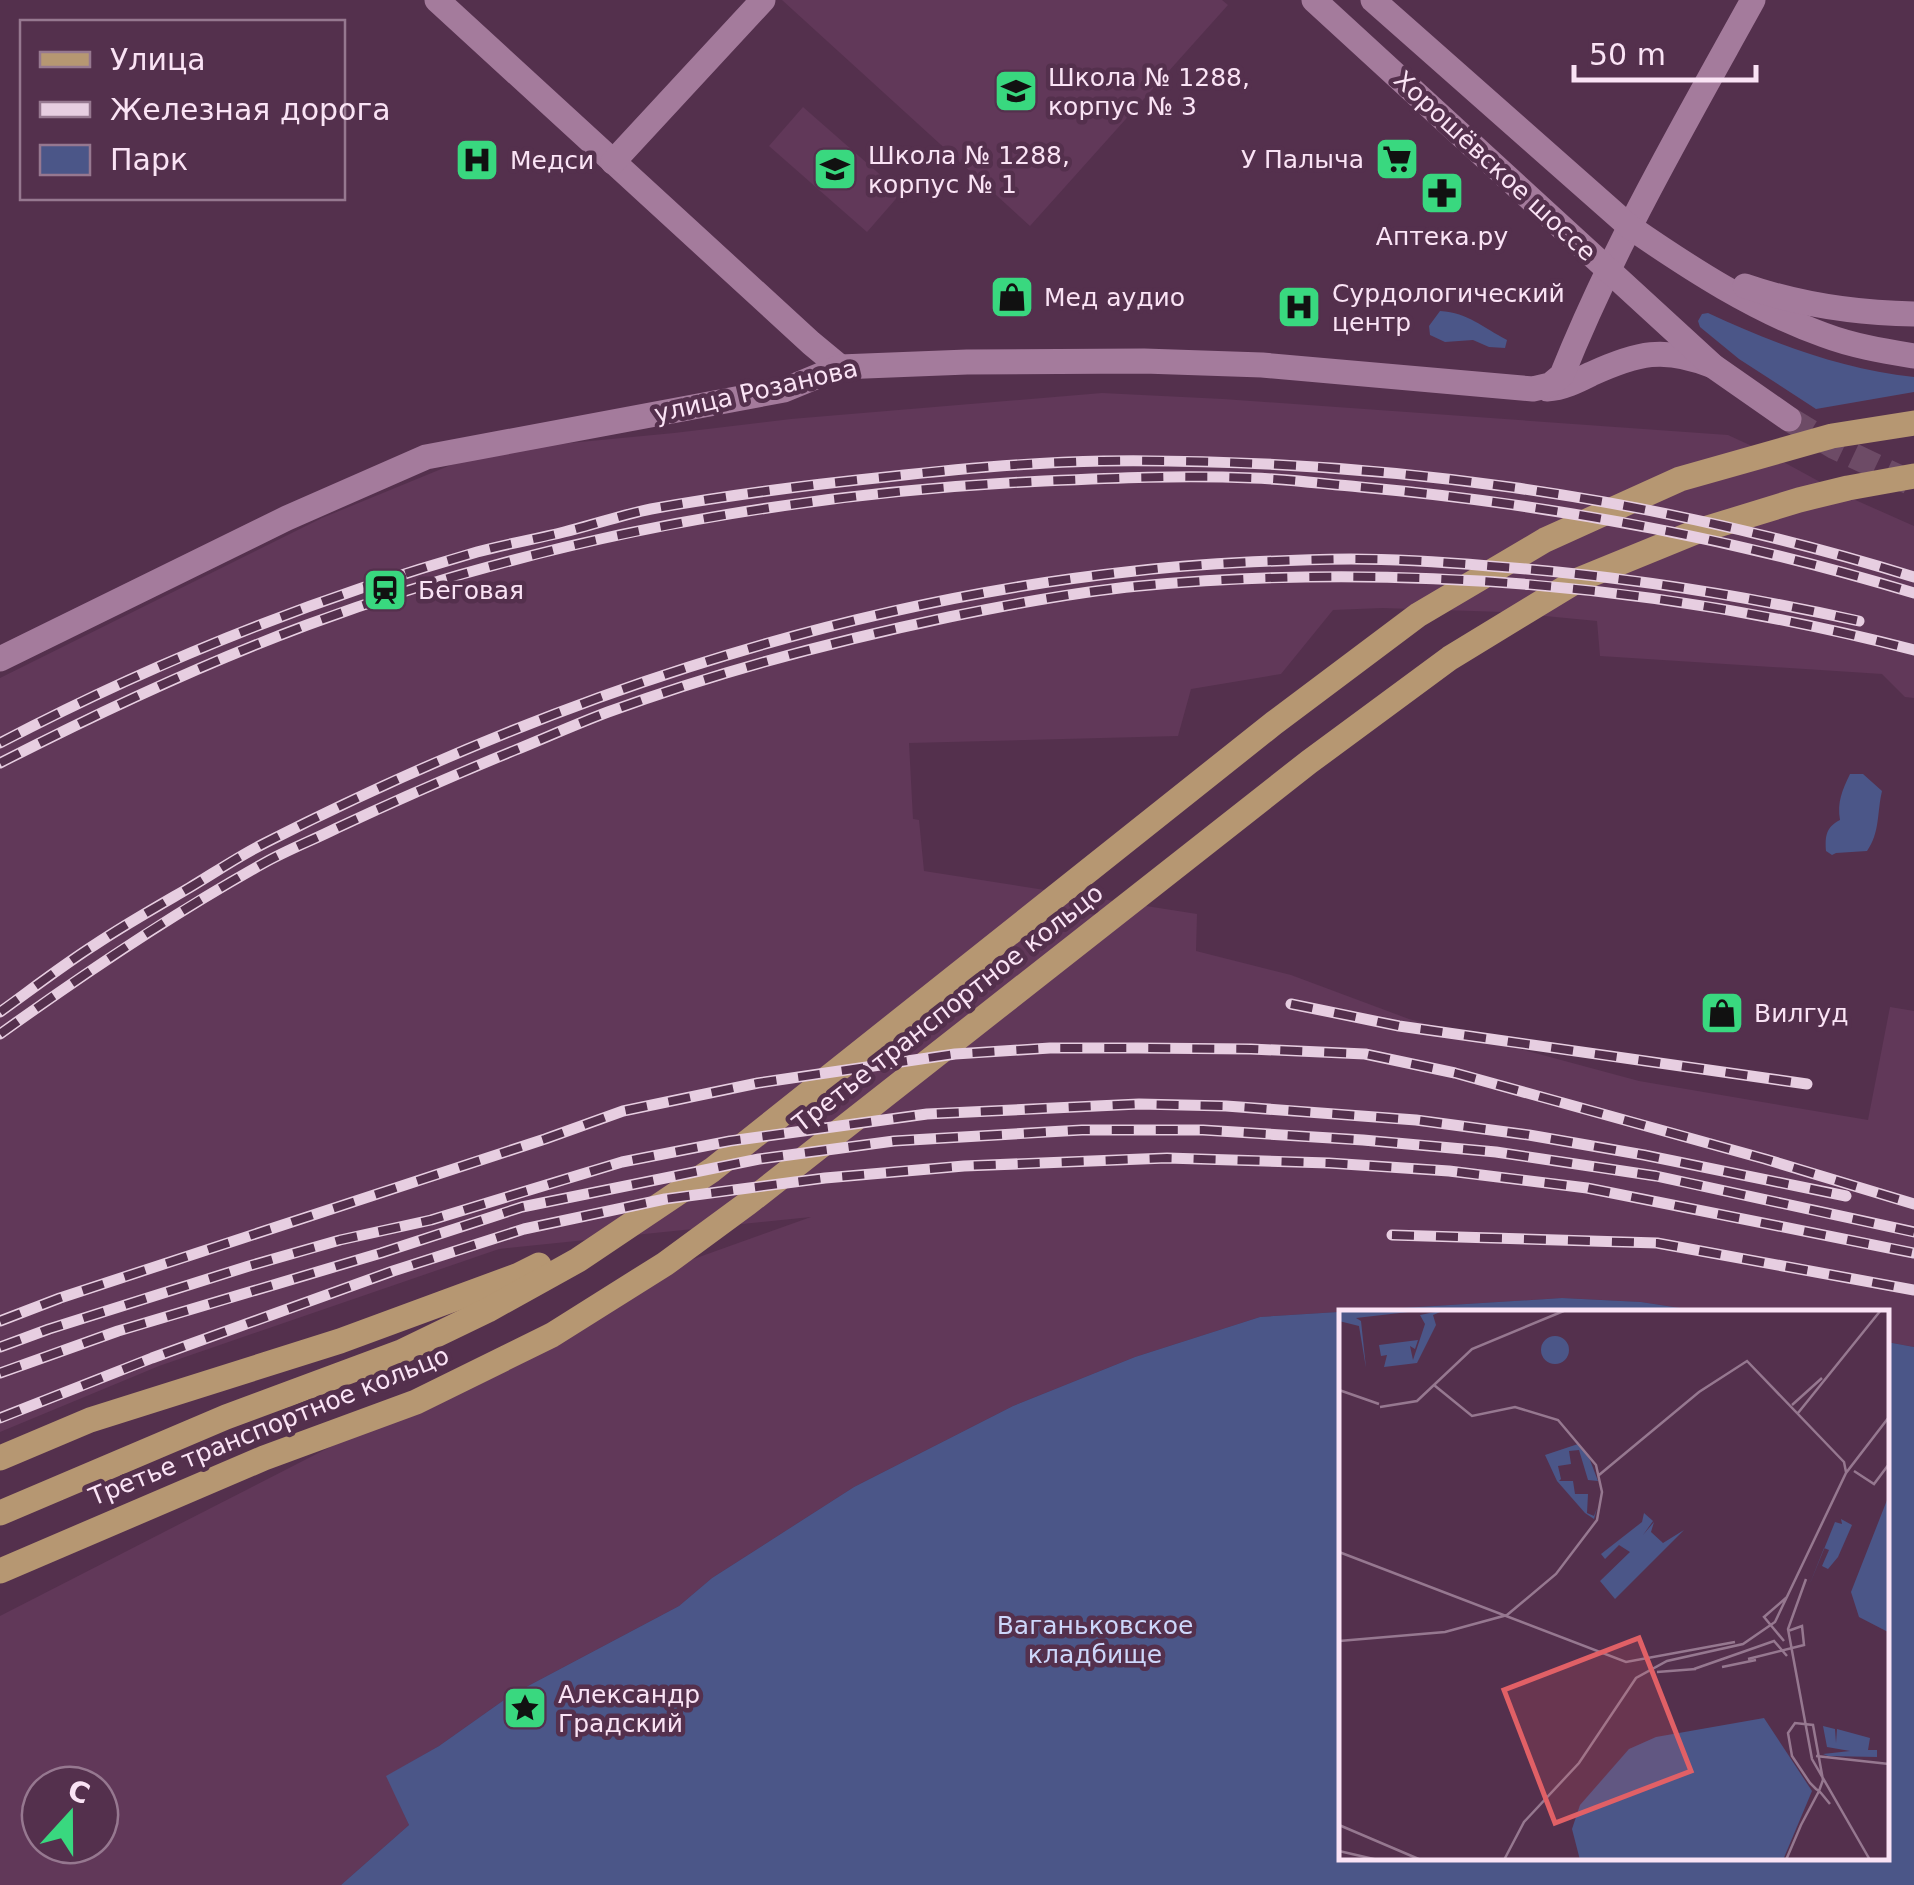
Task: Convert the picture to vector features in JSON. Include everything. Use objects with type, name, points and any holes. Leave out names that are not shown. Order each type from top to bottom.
[{"type":"main road","name":"Третье транспортное кольцо","points":[[0,1513],[226,1417],[401,1352],[578,1260],[725,1160],[1274,723],[1418,615],[1545,540],[1680,479],[1832,436],[1914,423]]},
{"type":"main road","name":"Третье транспортное кольцо","points":[[0,1570],[264,1458],[416,1402],[552,1335],[665,1264],[748,1203],[1308,762],[1450,658],[1578,580],[1750,514],[1848,488],[1914,476]]},
{"type":"main road","points":[[0,1458],[90,1420],[340,1341],[519,1274],[656,1207]]},
{"type":"street","points":[[436,0],[840,367]]},
{"type":"street","points":[[613,162],[762,0]]},
{"type":"street","name":"Хорошёвское шоссе","points":[[1314,0],[1608,271],[1630,227],[1373,0]]},
{"type":"street","points":[[1630,227],[1754,0]]},
{"type":"street","points":[[1630,227],[1689,263],[1751,288],[1836,308],[1914,314]]},
{"type":"street","points":[[1630,227],[1708,279],[1787,320],[1842,340],[1914,356]]},
{"type":"street","points":[[1532,388],[1560,378],[1608,271],[1713,366],[1790,419]]},
{"type":"street","name":"улица Розанова","points":[[0,659],[287,518],[426,457],[784,390],[840,367],[1144,361],[1262,365],[1532,388],[1561,387],[1646,354],[1690,358],[1713,366]]},
{"type":"shaded area","name":"Школа № 1288, корпус № 3","points":[[782,0],[1222,0],[1228,5],[1030,226]]},
{"type":"shaded area","name":"Школа № 1288, корпус № 1","points":[[803,107],[901,193],[867,232],[769,146]]},
{"type":"shaded area","points":[[1102,393],[1223,399],[1728,435],[1914,526],[1914,698],[1905,697],[1882,674],[1600,656],[1597,621],[1503,612],[1333,610],[1281,674],[1191,689],[1178,736],[909,743],[913,819],[919,820],[924,871],[1197,914],[1196,951],[1291,975],[1409,1019],[1639,1081],[1868,1120],[1890,1007],[1914,1011],[1914,1347],[1889,1342],[1889,1310],[1693,1310],[1641,1302],[1562,1298],[1260,1317],[1135,1357],[1013,1406],[854,1487],[712,1578],[679,1606],[511,1695],[439,1746],[387,1776],[409,1825],[341,1885],[0,1885],[0,1616],[496,1362],[635,1280],[811,1217],[499,1249],[159,1366],[0,1432],[0,678],[322,518],[451,465],[528,447],[791,419]]},
{"type":"green space","points":[[1440,311],[1475,321],[1507,340],[1505,348],[1473,340],[1445,342],[1430,335],[1429,326]]},
{"type":"green space","points":[[1708,313],[1808,354],[1914,377],[1914,392],[1816,409],[1739,359],[1700,327],[1702,314]]},
{"type":"green space","points":[[1850,774],[1863,774],[1882,791],[1876,830],[1867,851],[1832,855],[1826,851],[1826,836],[1840,820],[1841,797]]},
{"type":"green space","name":"Ваганьковское кладбище","points":[[1562,1298],[1641,1302],[1693,1310],[1371,1310]]},
{"type":"green space","name":"Ваганьковское кладбище","points":[[1339,1312],[1339,1860],[1889,1860],[1889,1342],[1914,1347],[1914,1885],[341,1885],[409,1825],[386,1776],[439,1746],[511,1695],[679,1606],[712,1578],[854,1487],[1013,1406],[1135,1357],[1260,1317]]},
{"type":"tunnel","points":[[1789,419],[1835,447],[1909,482]]},
{"type":"railway","points":[[0,743],[116,686],[234,635],[355,590],[477,552],[680,504],[798,487],[1022,464],[1206,462],[1309,466],[1513,487],[1716,524],[1914,577]]},
{"type":"railway","points":[[0,763],[75,725],[268,640],[486,567],[670,525],[856,496],[950,487],[1226,477],[1431,494],[1571,514],[1709,540],[1914,593]]},
{"type":"railway","points":[[0,1012],[107,937],[236,859],[368,793],[579,705],[688,667],[909,608],[1022,586],[1135,571],[1243,562],[1368,559],[1629,580],[1859,621]]},
{"type":"railway","points":[[0,1034],[129,945],[230,882],[447,779],[596,717],[692,684],[820,647],[973,612],[1139,586],[1237,579],[1432,579],[1530,585],[1723,609],[1914,650]]},
{"type":"railway","points":[[1291,1004],[1399,1026],[1807,1084]]},
{"type":"railway","points":[[0,1321],[623,1111],[758,1083],[955,1054],[1050,1048],[1365,1054],[1455,1073],[1914,1204]]},
{"type":"railway","points":[[0,1347],[249,1266],[431,1220],[622,1162],[730,1141],[927,1114],[1139,1104],[1226,1106],[1416,1120],[1644,1155],[1846,1196]]},
{"type":"railway","points":[[0,1373],[118,1331],[522,1207],[759,1159],[894,1141],[1082,1130],[1203,1130],[1363,1140],[1496,1152],[1656,1176],[1914,1232]]},
{"type":"railway","points":[[0,1418],[393,1271],[524,1229],[665,1199],[825,1178],[964,1166],[1167,1158],[1449,1171],[1587,1188],[1914,1253]]},
{"type":"railway","points":[[1392,1235],[1657,1243],[1914,1290]]},
{"type":"place","name":"Школа № 1288, корпус № 3","points":[[1016,91]]},
{"type":"place","name":"У Палыча","points":[[1397,159]]},
{"type":"place","name":"Медси","points":[[477,160]]},
{"type":"place","name":"Школа № 1288, корпус № 1","points":[[835,169]]},
{"type":"place","name":"Аптека.ру","points":[[1442,193]]},
{"type":"place","name":"Мед аудио","points":[[1012,297]]},
{"type":"place","name":"Сурдологический центр","points":[[1299,307]]},
{"type":"place","name":"Беговая","points":[[385,590]]},
{"type":"place","name":"Вилгуд","points":[[1722,1013]]},
{"type":"place","name":"Александр Градский","points":[[525,1708]]}]
